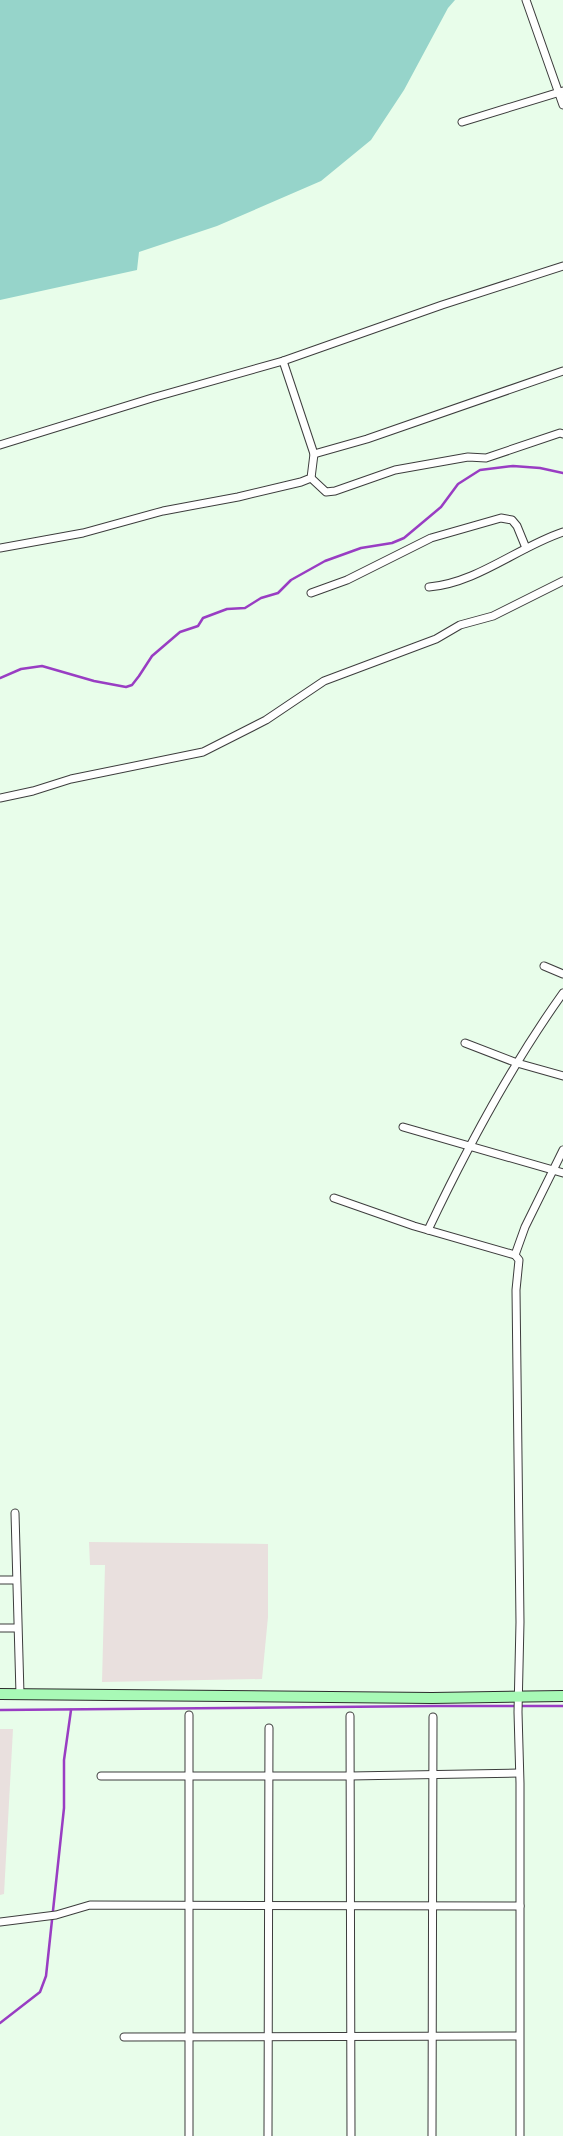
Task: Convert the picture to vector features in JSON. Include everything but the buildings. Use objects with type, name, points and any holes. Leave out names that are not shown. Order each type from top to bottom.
[{"type":"street","points":[[526,0],[561,92],[563,105]]},
{"type":"street","points":[[462,122],[561,92]]},
{"type":"street","points":[[0,445],[152,398],[283,361],[563,266]]},
{"type":"street","points":[[283,361],[314,454],[310,478]]},
{"type":"street","points":[[314,454],[374,437],[563,371]]},
{"type":"street","points":[[310,478],[326,492],[335,491],[395,470],[461,458],[486,458],[517,446],[560,433],[563,434]]},
{"type":"street","points":[[0,548],[83,532],[163,511],[238,497],[301,482],[310,478]]},
{"type":"street","points":[[311,593],[361,574],[431,538],[500,518],[512,520],[518,526],[526,548]]},
{"type":"street","points":[[429,586],[440,586],[460,580],[563,532]]},
{"type":"street","points":[[0,798],[33,791],[71,779],[203,752],[266,720],[324,681],[436,639],[460,625],[493,616],[563,581]]},
{"type":"street","points":[[544,966],[563,974]]},
{"type":"street","points":[[428,1230],[470,1145],[517,1063],[563,993]]},
{"type":"street","points":[[465,1043],[517,1063],[563,1076]]},
{"type":"street","points":[[403,1127],[470,1145],[563,1173]]},
{"type":"street","points":[[515,1256],[526,1227],[563,1150]]},
{"type":"street","points":[[334,1198],[428,1230],[515,1256],[519,1260],[516,1290],[520,1622],[518,1704],[520,1773],[518,2036],[520,2136]]},
{"type":"street","points":[[14,1513],[20,1694]]},
{"type":"street","points":[[0,1580],[16,1580]]},
{"type":"street","points":[[0,1628],[17,1628]]},
{"type":"street","points":[[0,1694],[425,1698],[518,1704],[563,1696]]},
{"type":"street","points":[[189,1715],[189,2136]]},
{"type":"street","points":[[350,1716],[351,2136]]},
{"type":"street","points":[[432,2136],[433,1717]]},
{"type":"street","points":[[268,2136],[269,1728]]},
{"type":"street","points":[[101,1776],[350,1776],[520,1773]]},
{"type":"street","points":[[0,1922],[52,1915],[90,1905],[520,1906]]},
{"type":"street","points":[[124,2037],[518,2036]]},
{"type":"shaded area","points":[[0,0],[455,0],[448,8],[404,90],[371,140],[321,181],[217,226],[139,252],[137,270],[0,300]]},
{"type":"shaded area","points":[[89,1542],[268,1544],[268,1617],[262,1679],[102,1682],[105,1565],[90,1565]]},
{"type":"shaded area","points":[[0,1729],[13,1729],[4,1894],[0,1895]]},
{"type":"waterway","points":[[0,678],[21,669],[42,666],[94,681],[126,687],[132,685],[152,656],[180,632],[198,626],[203,618],[227,609],[245,608],[261,598],[278,593],[291,580],[325,561],[361,548],[392,543],[404,538],[441,507],[458,484],[480,470],[513,466],[540,468],[563,473]]},
{"type":"waterway","points":[[0,1710],[563,1706]]},
{"type":"waterway","points":[[0,2023],[40,1992],[46,1976],[64,1808],[64,1760],[71,1710]]}]
